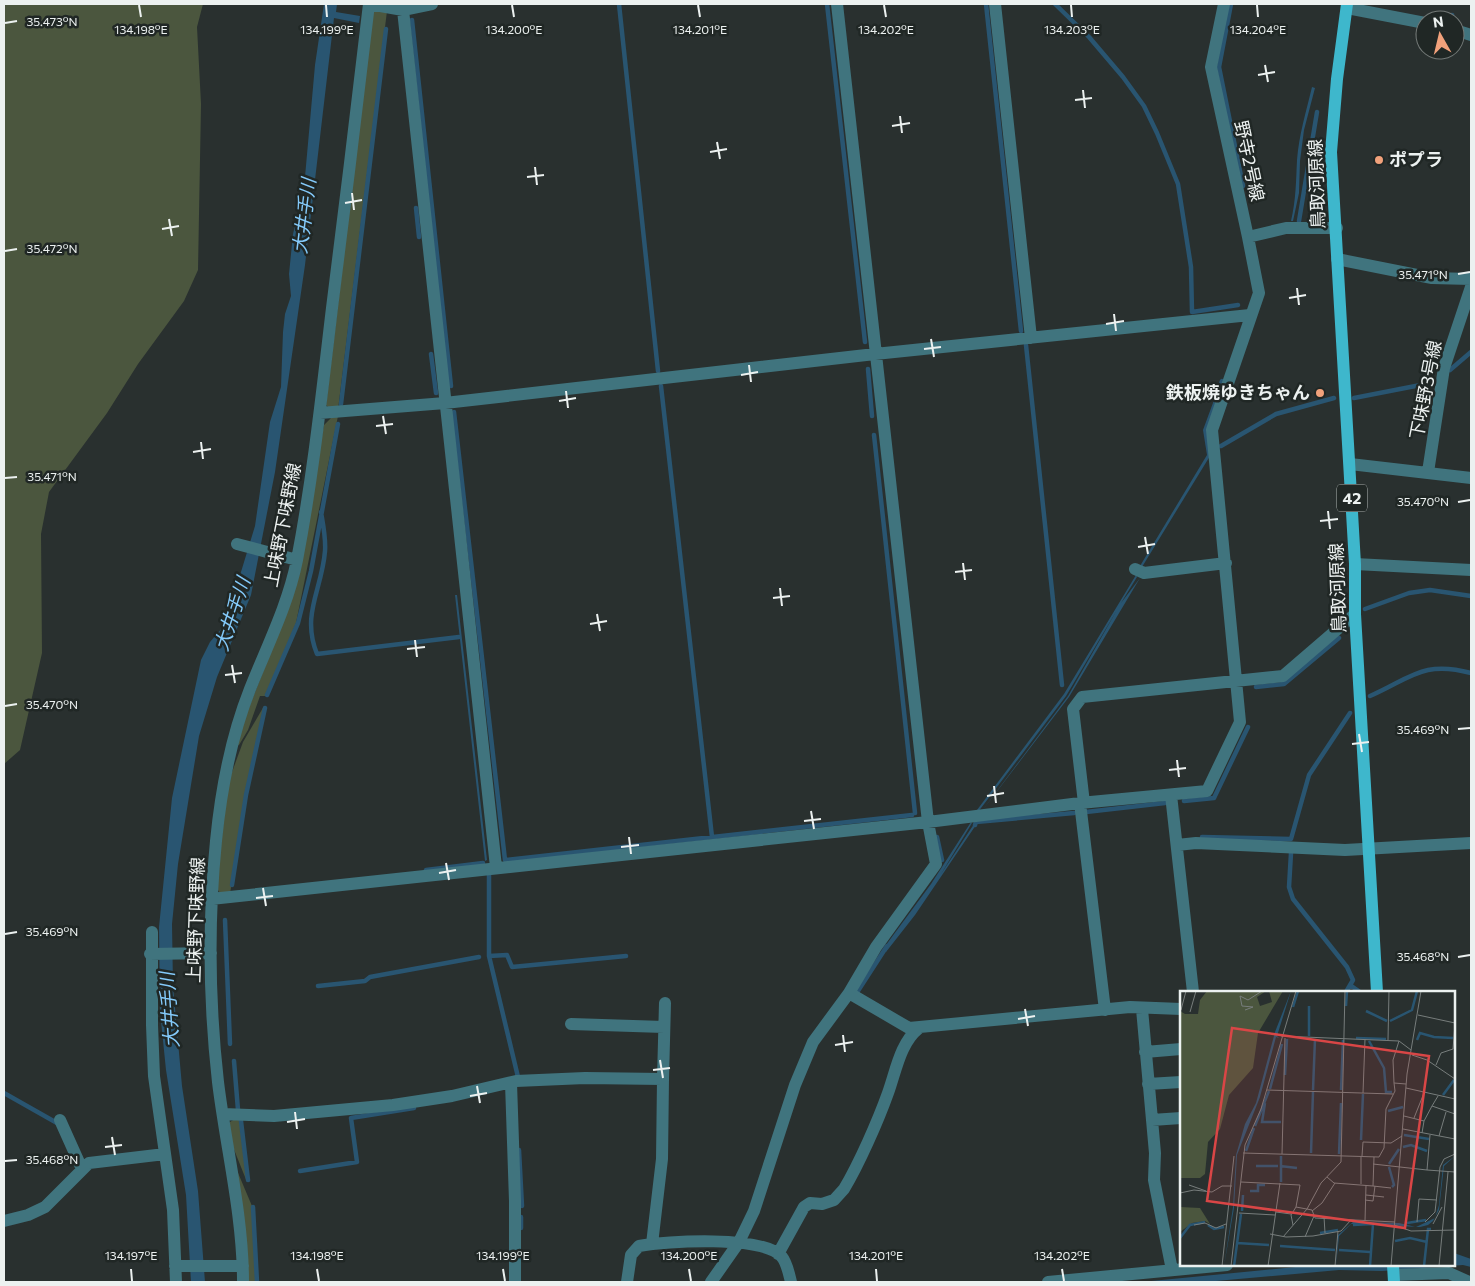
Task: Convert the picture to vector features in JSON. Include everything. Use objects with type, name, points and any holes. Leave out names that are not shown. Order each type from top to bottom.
[{"type":"main road","name":"鳥取河原線","points":[[1347,6],[1337,78],[1331,152],[1350,464],[1355,564],[1355,614],[1378,991]]},
{"type":"street","points":[[369,4],[403,10],[432,4]]},
{"type":"street","name":"上味野下味野線","points":[[242,1282],[206,953],[211,899],[222,793],[232,748],[250,690],[270,645],[320,413],[369,4]]},
{"type":"street","points":[[712,1282],[740,1242],[754,1211],[806,1056],[823,1026],[849,993],[876,947],[936,864],[928,822],[874,354],[837,4]]},
{"type":"street","points":[[995,4],[1031,338]]},
{"type":"street","name":"野寺2号線","points":[[1171,795],[1208,791],[1240,722],[1238,681],[1212,430],[1259,293],[1211,68],[1224,4]]},
{"type":"street","points":[[1347,6],[1415,21]]},
{"type":"street","points":[[403,10],[496,867]]},
{"type":"street","points":[[1248,237],[1286,228],[1336,228]]},
{"type":"street","points":[[1337,259],[1432,278],[1471,279]]},
{"type":"street","name":"下味野3号線","points":[[1428,472],[1444,368],[1471,287]]},
{"type":"street","points":[[320,413],[445,403],[874,354],[1250,315]]},
{"type":"street","points":[[1350,464],[1471,478]]},
{"type":"street","points":[[238,544],[290,559]]},
{"type":"street","points":[[1135,569],[1144,573],[1226,563]]},
{"type":"street","points":[[1355,564],[1471,570]]},
{"type":"street","points":[[1105,1010],[1082,803],[1074,708],[1082,697],[1283,676],[1355,614]]},
{"type":"street","points":[[211,899],[928,822],[1082,803],[1171,795],[1193,991]]},
{"type":"street","points":[[1177,845],[1196,843],[1345,850],[1471,843]]},
{"type":"street","points":[[152,932],[154,1076],[173,1210],[178,1266],[176,1282]]},
{"type":"street","points":[[153,954],[206,953]]},
{"type":"street","points":[[849,993],[909,1028],[1130,1007],[1142,1010],[1180,1009]]},
{"type":"street","points":[[652,1244],[662,1159],[665,1004]]},
{"type":"street","points":[[1142,1010],[1155,1153],[1154,1180],[1172,1270]]},
{"type":"street","points":[[571,1024],[664,1027]]},
{"type":"street","points":[[778,1254],[804,1207],[810,1202],[822,1204],[834,1200],[844,1188],[888,1093],[894,1072],[909,1038],[919,1028]]},
{"type":"street","points":[[1145,1052],[1180,1049]]},
{"type":"street","points":[[223,1114],[274,1116],[393,1105],[452,1096],[510,1083],[585,1078],[663,1079]]},
{"type":"street","points":[[1148,1084],[1180,1082]]},
{"type":"street","points":[[510,1083],[515,1201],[515,1282]]},
{"type":"street","points":[[1152,1120],[1180,1118]]},
{"type":"street","points":[[60,1120],[82,1169]]},
{"type":"street","points":[[4,1221],[28,1215],[45,1207],[66,1189],[82,1169],[90,1164],[165,1154]]},
{"type":"street","points":[[627,1282],[631,1255],[639,1246],[740,1242],[757,1245],[778,1254],[783,1258],[791,1282]]},
{"type":"street","points":[[178,1266],[240,1266]]},
{"type":"street","points":[[1048,1282],[1216,1266]]},
{"type":"street","points":[[1394,1274],[1449,1273],[1469,1282]]},
{"type":"green space","points":[[4,4],[203,4],[197,27],[201,104],[198,270],[184,301],[138,364],[107,413],[49,492],[41,534],[42,653],[20,750],[4,764]]},
{"type":"green space","points":[[373,10],[387,11],[338,410],[330,409],[326,405]]},
{"type":"green space","points":[[338,416],[296,623],[266,696],[260,696],[248,730],[239,745],[236,746],[245,717],[287,612],[324,425],[331,418]]},
{"type":"green space","points":[[264,706],[244,803],[230,894],[220,893],[216,887],[228,783],[243,742]]},
{"type":"green space","points":[[240,1116],[247,1182],[229,1137],[230,1122]]},
{"type":"green space","points":[[233,1161],[252,1206],[256,1282],[247,1282]]},
{"type":"water","name":"大井手川","points":[[324,4],[337,4],[336,12],[360,16],[359,23],[334,18],[305,265],[275,472],[251,595],[217,677],[199,736],[178,864],[172,924],[173,986],[182,1086],[198,1191],[205,1282],[191,1282],[186,1195],[166,1070],[160,1011],[159,927],[172,798],[201,660],[210,642],[222,628],[255,526],[270,422],[281,387],[283,332],[285,314],[291,296],[289,274],[293,234],[304,188],[315,65]]},
{"type":"water","points":[[1312,87],[1315,88],[1304,130],[1300,161],[1299,193],[1293,221],[1291,221],[1295,198],[1299,142]]},
{"type":"water","points":[[1217,392],[1219,392],[1210,456],[1142,567],[1140,566],[1207,455],[1203,430]]},
{"type":"water","points":[[1136,575],[1137,577],[1121,603],[1140,578],[1069,697],[982,811],[1068,696],[1117,610],[1066,696],[978,812],[977,810],[1064,694]]},
{"type":"water","points":[[455,595],[457,595],[487,860],[485,861]]},
{"type":"water","points":[[976,821],[978,822],[915,915],[886,952],[883,949],[931,884],[971,822],[941,874]]},
{"type":"water","points":[[1455,1253],[1471,1259],[1471,1267],[1455,1266]]},
{"type":"water","points":[[1306,1266],[1450,1266],[1382,1271],[1339,1270],[1205,1282],[1141,1282]]},
{"type":"waterway","points":[[619,4],[658,371]]},
{"type":"waterway","points":[[827,4],[865,342]]},
{"type":"waterway","points":[[986,4],[1021,331]]},
{"type":"waterway","points":[[1055,4],[1089,37],[1123,77],[1144,106],[1157,133],[1178,184],[1191,267],[1192,312],[1238,305]]},
{"type":"waterway","points":[[1231,4],[1219,67],[1243,186]]},
{"type":"waterway","points":[[412,20],[451,386]]},
{"type":"waterway","points":[[341,404],[386,29]]},
{"type":"waterway","points":[[1299,221],[1317,112]]},
{"type":"waterway","points":[[416,208],[419,237]]},
{"type":"waterway","points":[[1026,345],[1062,685]]},
{"type":"waterway","points":[[1450,370],[1471,352]]},
{"type":"waterway","points":[[431,354],[436,393]]},
{"type":"waterway","points":[[868,369],[872,416]]},
{"type":"waterway","points":[[1216,398],[1222,381]]},
{"type":"waterway","points":[[1354,398],[1436,382]]},
{"type":"waterway","points":[[661,386],[712,837]]},
{"type":"waterway","points":[[1221,446],[1276,414],[1334,398]]},
{"type":"waterway","points":[[454,412],[505,860],[912,815]]},
{"type":"waterway","points":[[267,695],[298,623],[311,571],[338,424]]},
{"type":"waterway","points":[[874,435],[915,813]]},
{"type":"waterway","points":[[321,512],[325,536],[325,551],[314,602],[311,627],[317,654],[459,637]]},
{"type":"waterway","points":[[1365,609],[1409,593],[1430,590],[1471,596]]},
{"type":"waterway","points":[[1256,687],[1284,684],[1339,638]]},
{"type":"waterway","points":[[1370,696],[1407,677],[1429,670],[1441,669],[1471,673]]},
{"type":"waterway","points":[[232,885],[246,795],[265,708]]},
{"type":"waterway","points":[[1202,837],[1291,839],[1309,775],[1350,713]]},
{"type":"waterway","points":[[1184,801],[1214,798],[1248,727]]},
{"type":"waterway","points":[[1086,812],[1165,803]]},
{"type":"waterway","points":[[975,825],[976,822],[1074,813]]},
{"type":"waterway","points":[[937,837],[942,860]]},
{"type":"waterway","points":[[1291,853],[1289,887],[1293,899],[1347,967],[1353,980],[1347,991]]},
{"type":"waterway","points":[[426,870],[483,863]]},
{"type":"waterway","points":[[489,875],[489,956],[518,1077]]},
{"type":"waterway","points":[[225,920],[230,1044]]},
{"type":"waterway","points":[[856,994],[887,946]]},
{"type":"waterway","points":[[489,956],[507,955],[512,967],[626,956]]},
{"type":"waterway","points":[[318,986],[365,981],[370,977],[479,957]]},
{"type":"waterway","points":[[1350,985],[1359,991]]},
{"type":"waterway","points":[[234,1061],[238,1110]]},
{"type":"waterway","points":[[4,1093],[57,1123]]},
{"type":"waterway","points":[[300,1171],[357,1162],[351,1118],[414,1108]]},
{"type":"waterway","points":[[241,1121],[248,1180]]},
{"type":"waterway","points":[[519,1150],[522,1206]]},
{"type":"waterway","points":[[253,1207],[257,1282]]},
{"type":"waterway","points":[[521,1217],[521,1228]]},
{"type":"place","name":"ポプラ","points":[[1379,160]]},
{"type":"place","name":"鉄板焼ゆきちゃん","points":[[1320,393]]}]
